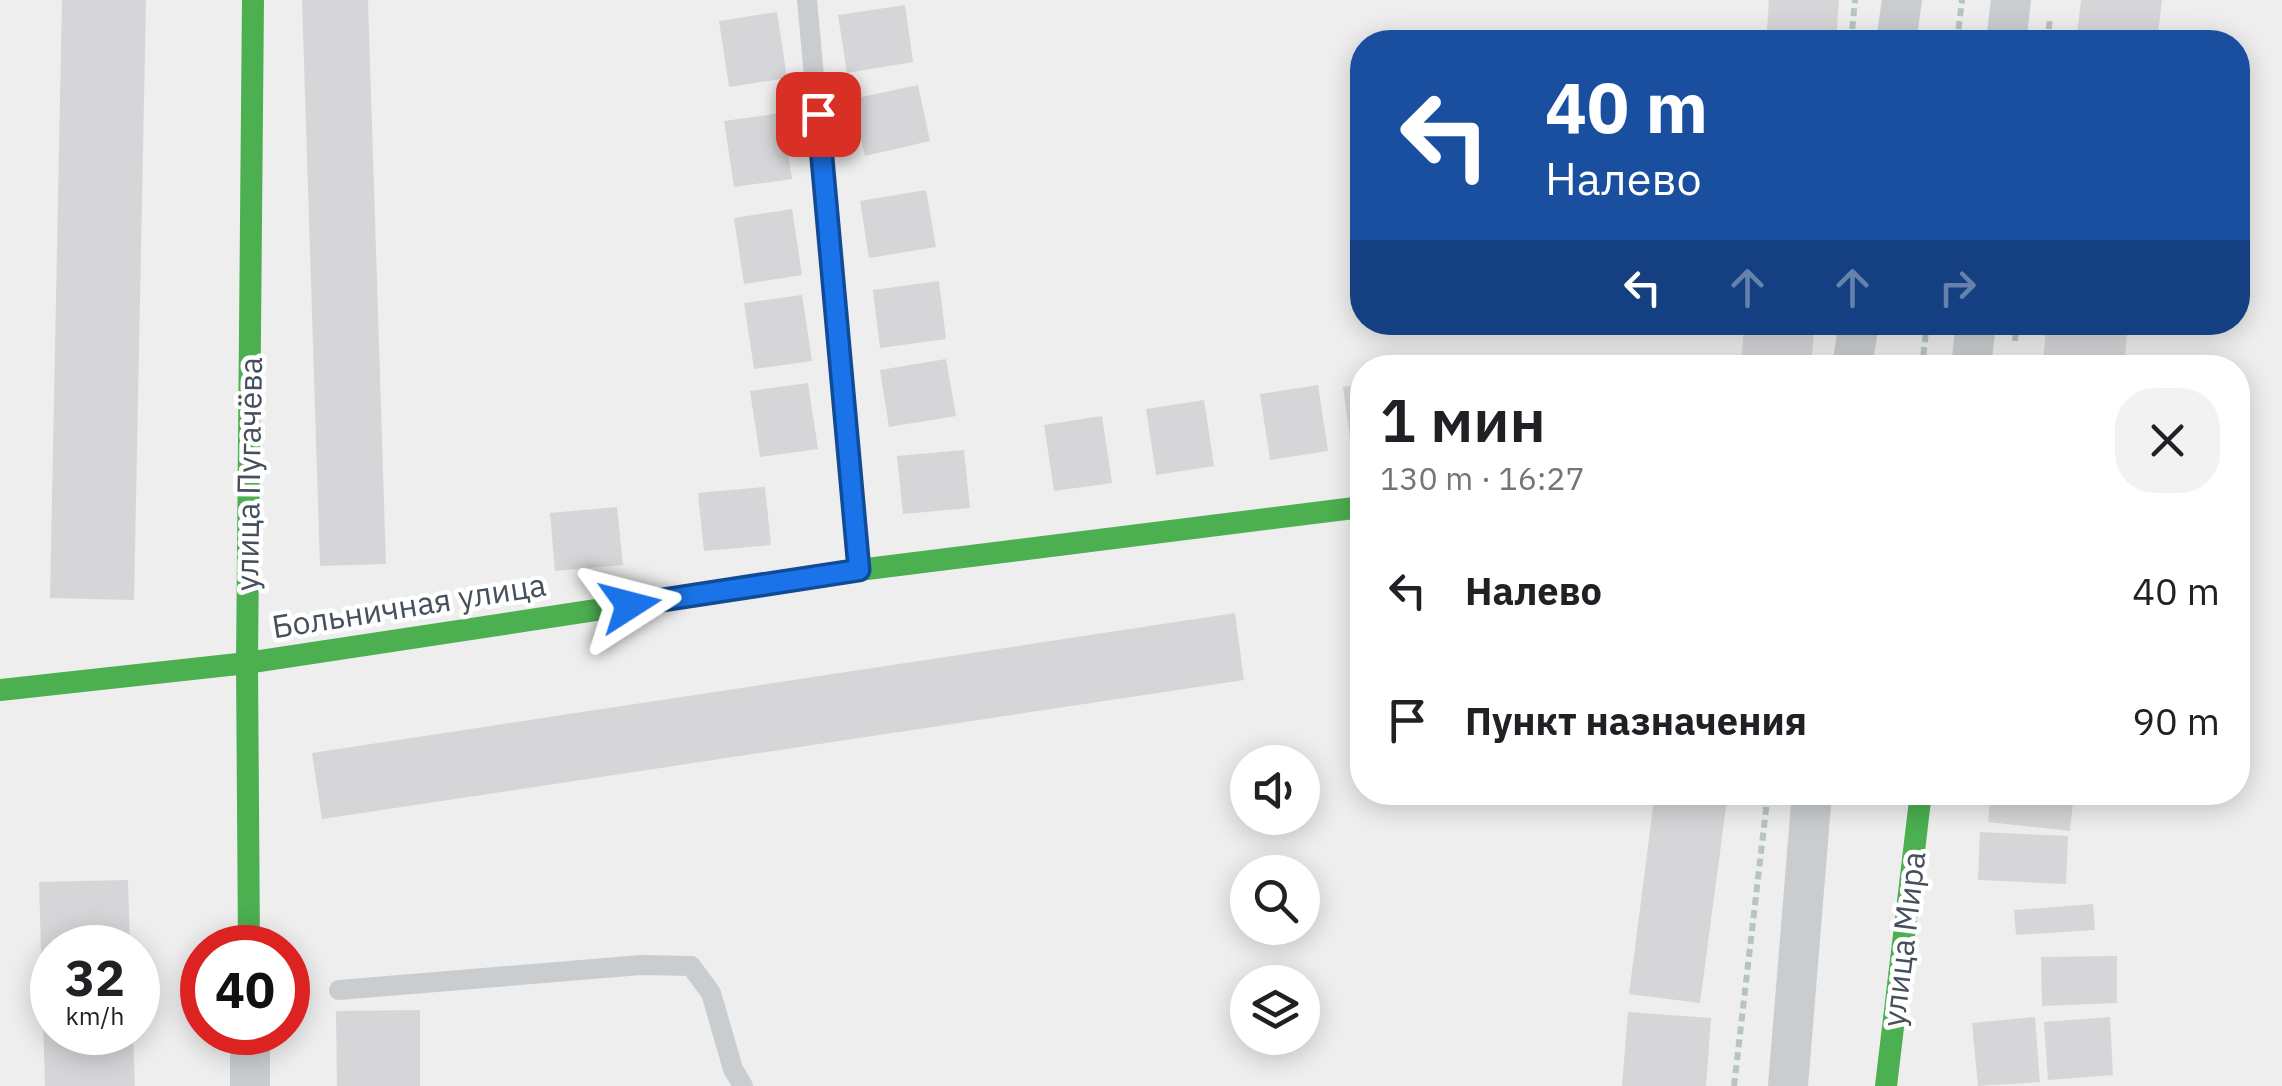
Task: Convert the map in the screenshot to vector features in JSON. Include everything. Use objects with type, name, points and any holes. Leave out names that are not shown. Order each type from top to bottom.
[{"type":"street","name":"улица Пугачёва","points":[[249,925],[254,0]]},
{"type":"street","points":[[1898,30],[1902,0]]},
{"type":"street","points":[[2007,30],[2011,0]]},
{"type":"street","name":"Больничная улица","points":[[0,690],[248,664],[859,570],[1350,509]]},
{"type":"street","points":[[1788,1086],[1811,805]]},
{"type":"street","name":"улица Мира","points":[[1886,1086],[1919,805]]},
{"type":"street","points":[[250,1055],[250,1086]]},
{"type":"lane","points":[[807,0],[859,570]]},
{"type":"lane","points":[[339,990],[641,965],[692,966],[711,993],[732,1070],[742,1086]]},
{"type":"path","points":[[1852,30],[1855,0]]},
{"type":"path","points":[[1958,30],[1962,0]]},
{"type":"path","points":[[1734,1086],[1766,805]]},
{"type":"building","points":[[62,0],[146,0],[134,600],[50,598]]},
{"type":"building","points":[[302,0],[368,0],[386,564],[320,566]]},
{"type":"building","points":[[1769,0],[1839,0],[1837,30],[1767,30]]},
{"type":"building","points":[[2081,0],[2162,0],[2158,30],[2077,30]]},
{"type":"building","points":[[905,5],[913,62],[847,73],[838,15]]},
{"type":"building","points":[[777,12],[787,78],[729,87],[719,21]]},
{"type":"building","points":[[918,85],[930,141],[865,156],[852,99]]},
{"type":"building","points":[[782,113],[792,179],[734,187],[724,121]]},
{"type":"building","points":[[926,190],[936,247],[869,258],[860,201]]},
{"type":"building","points":[[792,209],[802,275],[744,284],[734,218]]},
{"type":"building","points":[[939,281],[946,339],[880,348],[873,290]]},
{"type":"building","points":[[802,295],[812,361],[754,369],[744,303]]},
{"type":"building","points":[[1743,335],[1814,335],[1812,355],[1742,355]]},
{"type":"building","points":[[2046,335],[2127,335],[2125,355],[2043,355]]},
{"type":"building","points":[[946,359],[956,416],[889,427],[880,370]]},
{"type":"building","points":[[808,383],[818,449],[760,457],[750,391]]},
{"type":"building","points":[[1318,385],[1328,451],[1270,460],[1260,394]]},
{"type":"building","points":[[1350,386],[1350,438],[1343,387]]},
{"type":"building","points":[[1204,400],[1214,466],[1156,475],[1146,409]]},
{"type":"building","points":[[1102,416],[1112,483],[1054,491],[1044,425]]},
{"type":"building","points":[[964,450],[970,508],[903,514],[897,456]]},
{"type":"building","points":[[765,487],[771,545],[704,551],[698,493]]},
{"type":"building","points":[[617,507],[623,565],[555,571],[550,513]]},
{"type":"building","points":[[1235,613],[1244,680],[322,819],[312,753]]},
{"type":"building","points":[[1653,805],[1726,805],[1700,1003],[1629,994]]},
{"type":"building","points":[[1990,805],[2073,805],[2070,831],[1988,822]]},
{"type":"building","points":[[1980,832],[2068,836],[2066,884],[1978,880]]},
{"type":"building","points":[[128,880],[129,925],[40,925],[39,882]]},
{"type":"building","points":[[2093,904],[2095,930],[2016,935],[2014,910]]},
{"type":"building","points":[[2117,956],[2117,1003],[2042,1006],[2041,957]]},
{"type":"building","points":[[420,1010],[420,1086],[337,1086],[336,1011]]},
{"type":"building","points":[[1628,1012],[1711,1018],[1706,1086],[1622,1086]]},
{"type":"building","points":[[2035,1017],[2040,1082],[1978,1086],[1972,1023]]},
{"type":"building","points":[[2110,1017],[2113,1075],[2048,1080],[2044,1022]]},
{"type":"building","points":[[44,1055],[134,1055],[135,1086],[45,1086]]},
{"type":"traffic: fast","points":[[249,925],[247,663],[253,0]]},
{"type":"traffic: fast","points":[[0,690],[247,663],[859,570],[1350,509]]},
{"type":"traffic: fast","points":[[1886,1086],[1919,805]]},
{"type":"route","points":[[630,605],[859,570],[818,114]]}]
